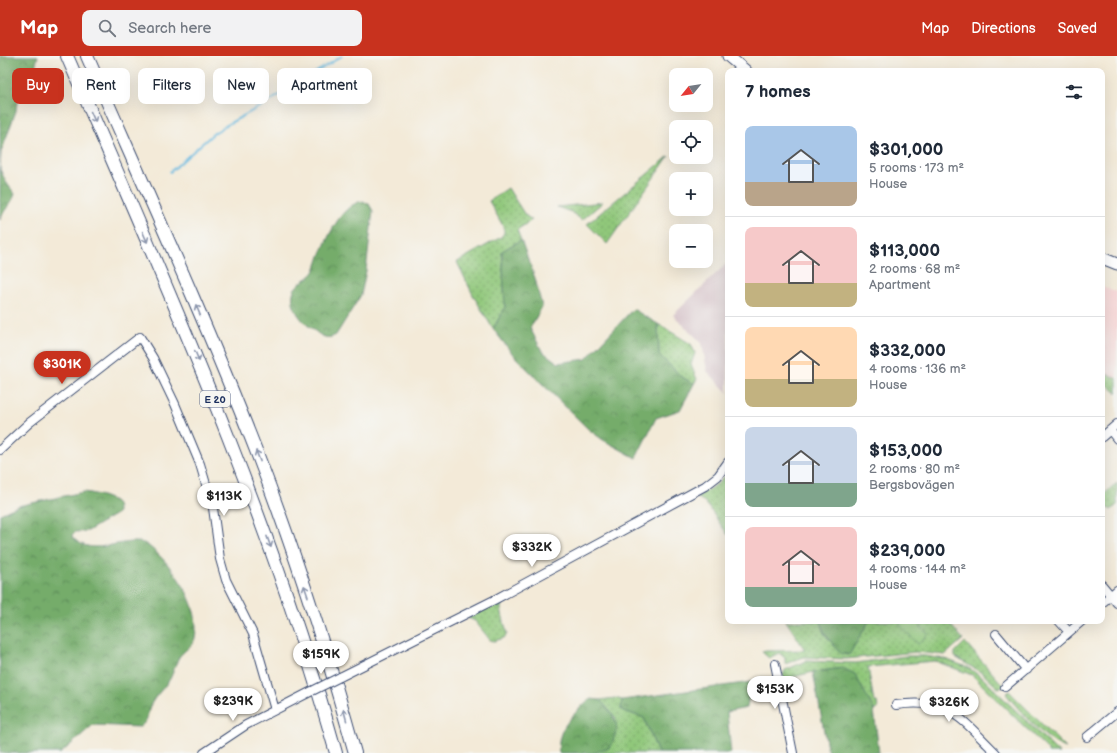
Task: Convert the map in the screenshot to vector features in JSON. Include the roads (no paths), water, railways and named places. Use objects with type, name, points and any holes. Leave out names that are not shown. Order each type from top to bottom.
[{"type":"highway","name":"E 20","points":[[67,56],[188,334],[235,451],[290,602],[336,753]]},
{"type":"highway","name":"E 20","points":[[87,56],[201,317],[258,455],[318,624],[355,753]]},
{"type":"main road","points":[[728,56],[742,68]]},
{"type":"main road","points":[[1105,259],[1117,264]]},
{"type":"street","points":[[0,450],[29,423],[140,337],[153,358],[172,397],[200,464],[213,508],[222,570],[232,595],[253,634],[275,710]]},
{"type":"street","points":[[1105,434],[1117,424]]},
{"type":"street","points":[[1110,430],[1117,439]]},
{"type":"street","points":[[204,753],[246,725],[494,600],[705,486],[718,476],[725,466]]},
{"type":"street","points":[[1105,587],[1114,593],[1117,603]]},
{"type":"street","points":[[1105,600],[1114,593]]},
{"type":"street","points":[[1062,624],[1069,632]]},
{"type":"street","points":[[1005,687],[1078,624]]},
{"type":"street","points":[[996,634],[1026,670]]},
{"type":"street","points":[[775,664],[793,753]]},
{"type":"street","points":[[896,705],[927,703],[942,708],[963,720],[996,753]]},
{"type":"street","points":[[1087,737],[1117,712]]},
{"type":"waterway","points":[[170,172],[214,133],[265,104],[342,56]]}]
